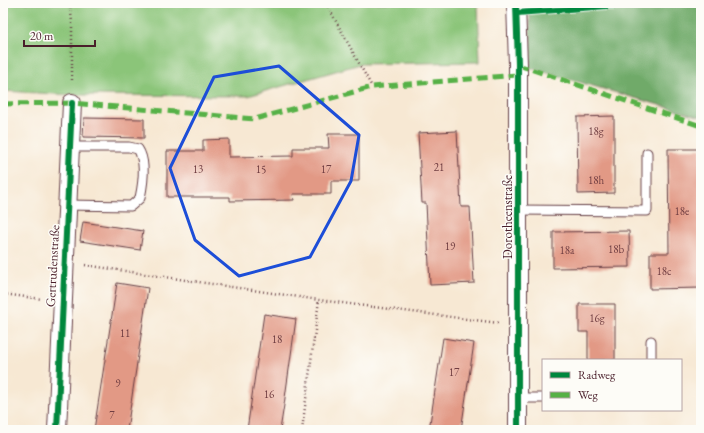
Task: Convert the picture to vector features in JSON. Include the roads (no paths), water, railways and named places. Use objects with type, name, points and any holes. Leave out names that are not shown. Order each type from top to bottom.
[{"type":"street","name":"Dorotheenstraße","points":[[516,3],[518,65],[518,430]]},
{"type":"street","name":"Gertrudenstraße","points":[[57,430],[66,205],[72,103]]},
{"type":"lane","points":[[66,205],[131,206],[140,198],[142,180],[142,159],[138,149],[129,147],[69,148]]},
{"type":"lane","name":"Dorotheenstraße","points":[[517,210],[647,211],[647,153]]},
{"type":"lane","points":[[651,341],[651,359]]},
{"type":"lane","points":[[519,398],[542,398]]}]
